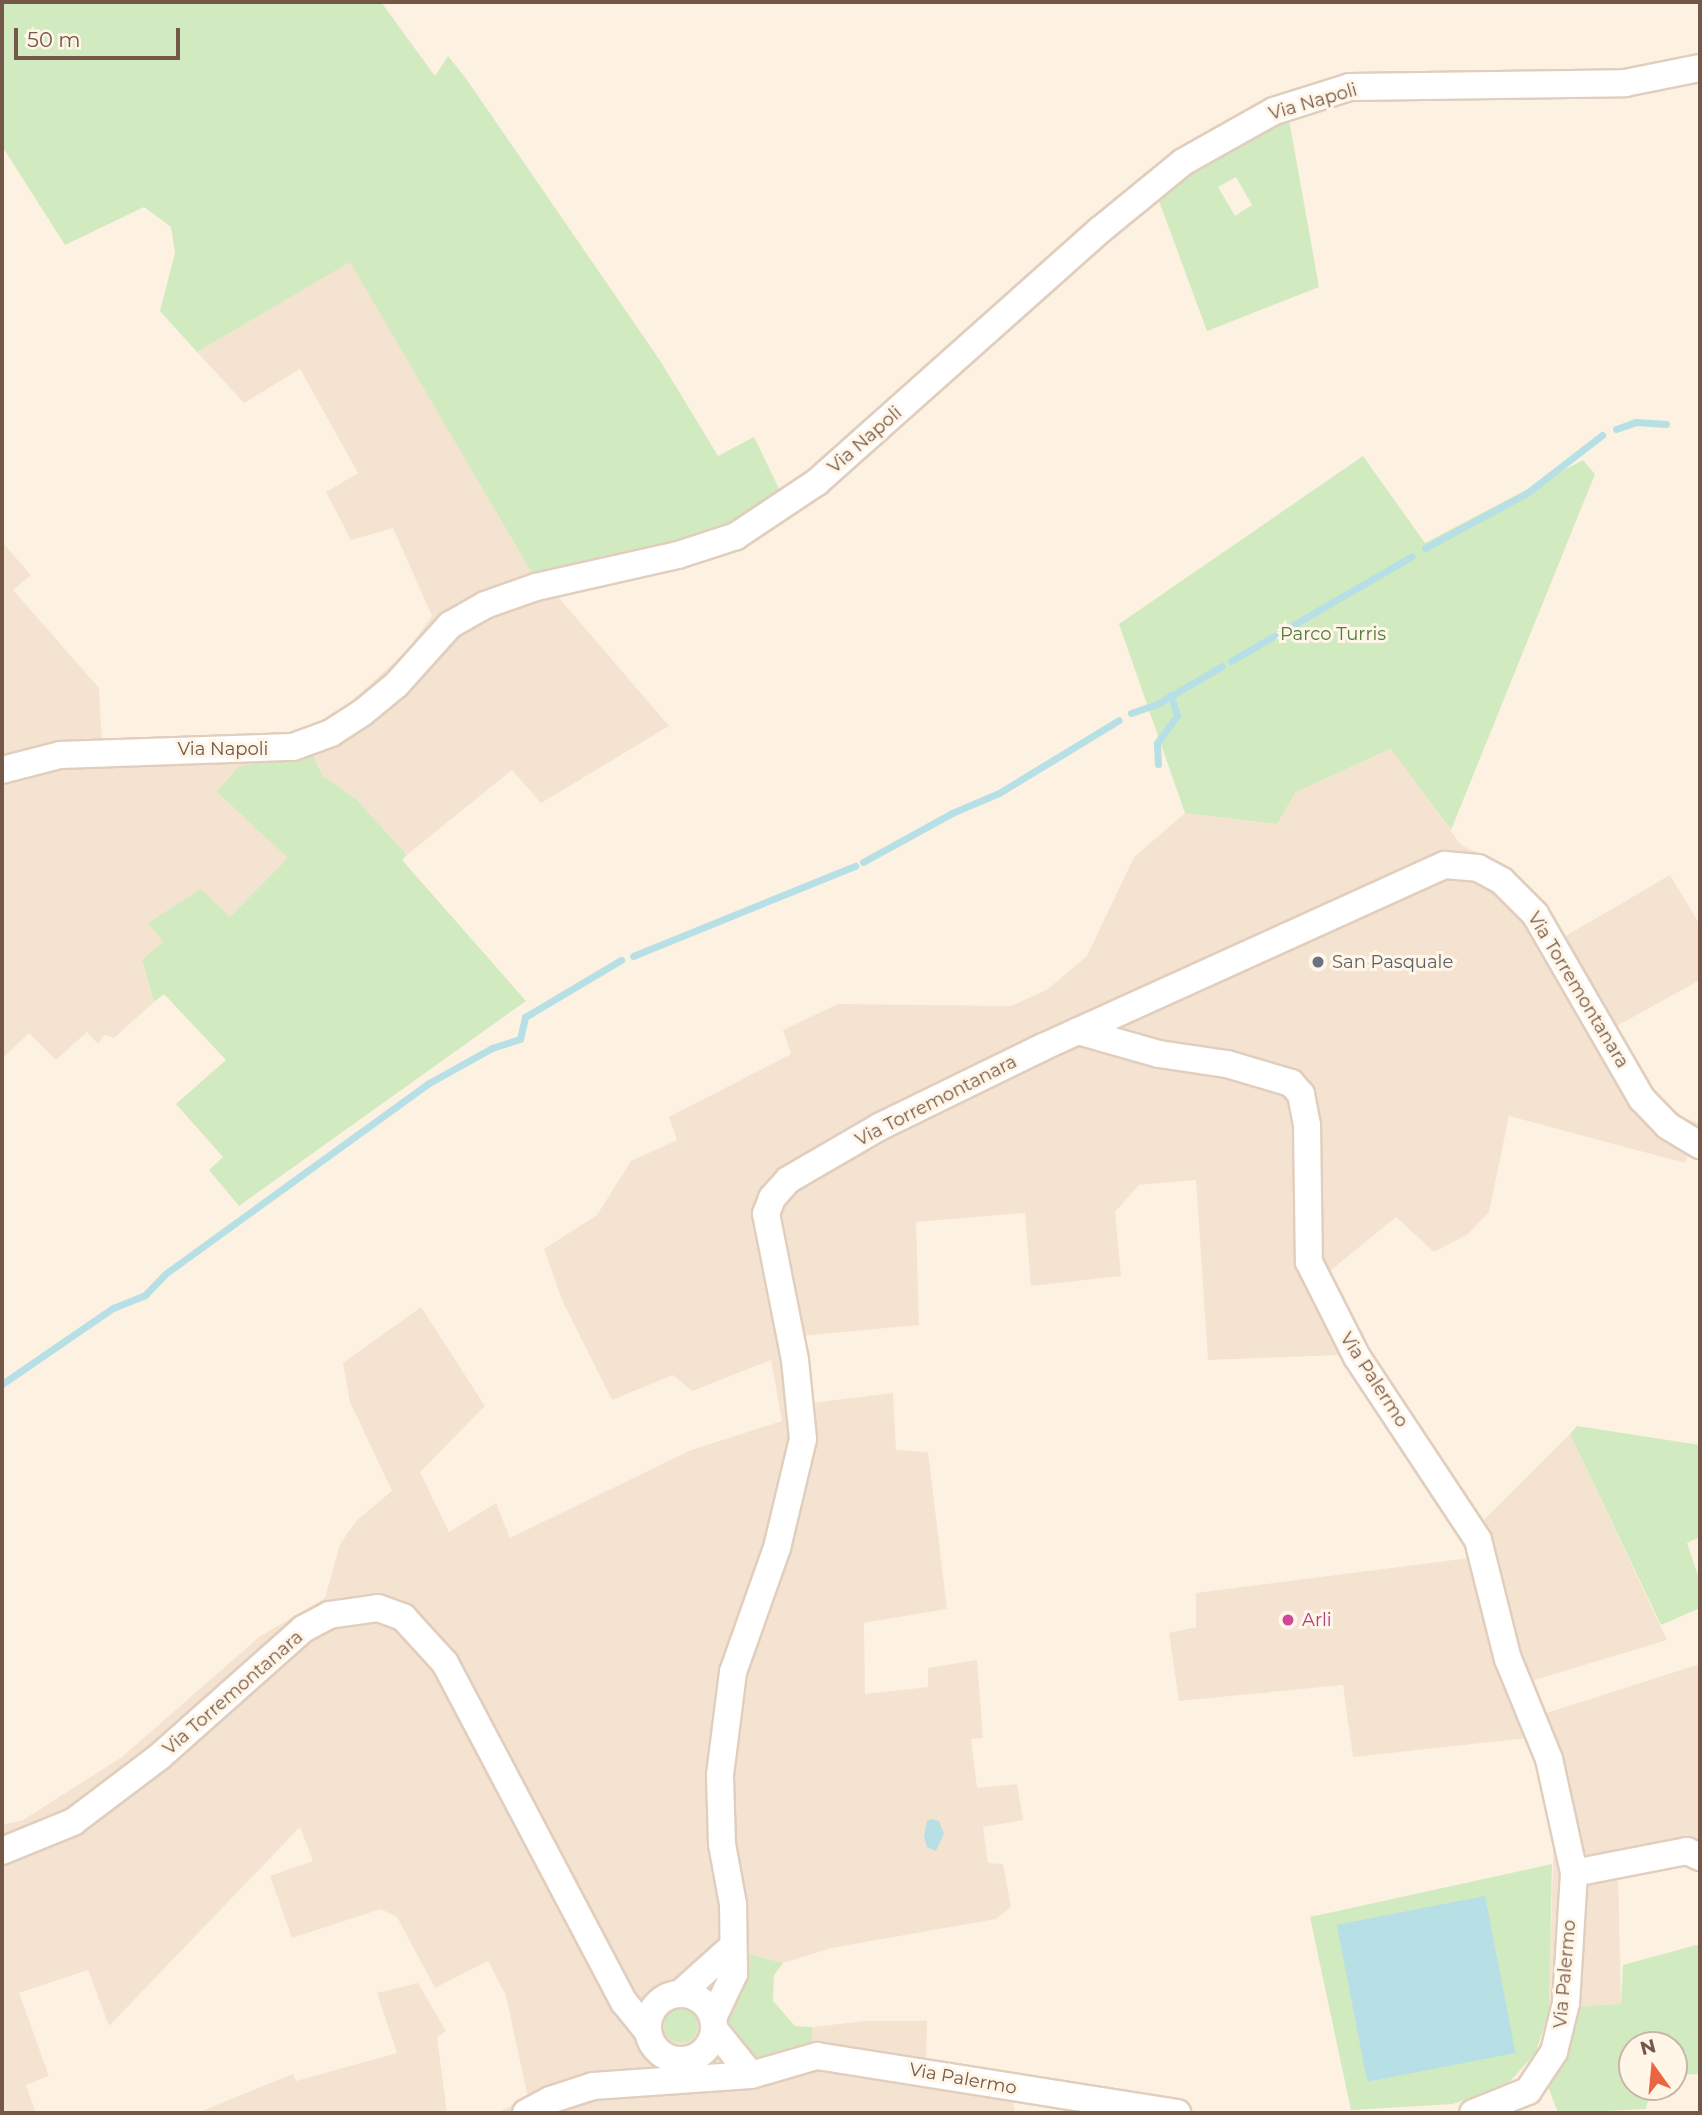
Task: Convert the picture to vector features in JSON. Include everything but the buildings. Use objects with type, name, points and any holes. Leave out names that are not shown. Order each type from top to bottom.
[{"type":"street","name":"Via Napoli","points":[[2,769],[60,755],[293,747],[331,733],[362,713],[396,685],[450,625],[485,605],[536,587],[678,555],[736,536],[817,482],[1100,230],[1183,162],[1274,111],[1350,88],[1625,83],[1700,68]]},
{"type":"street","name":"Via Torremontanara","points":[[714,2023],[732,1981],[733,1946],[720,1775],[733,1671],[776,1548],[803,1439],[795,1360],[771,1256],[766,1214],[769,1202],[788,1180],[879,1127],[1078,1031],[1417,874],[1445,865],[1478,868],[1502,881],[1535,914],[1642,1099],[1668,1126],[1700,1144]]},
{"type":"street","name":"Via Palermo","points":[[1078,1031],[1159,1054],[1227,1064],[1291,1083],[1301,1094],[1307,1125],[1309,1262],[1357,1357],[1478,1540],[1508,1659],[1549,1759],[1574,1872],[1566,2003],[1554,2052],[1528,2091],[1472,2113]]},
{"type":"street","name":"Via Torremontanara","points":[[2,1851],[73,1822],[159,1757],[303,1629],[329,1615],[378,1608],[403,1617],[445,1663],[611,1978],[649,2036]]},
{"type":"street","points":[[1574,1872],[1687,1851],[1700,1857]]},
{"type":"street","points":[[635,2080],[649,2036],[650,2014],[733,1946]]},
{"type":"street","points":[[611,1978],[633,1993],[698,1998],[751,2075]]},
{"type":"street","points":[[649,2036],[668,2058],[685,2060],[706,2049],[714,2023]]},
{"type":"street","name":"Via Palermo","points":[[526,2113],[571,2091],[635,2080],[751,2075],[817,2056],[1178,2113]]},
{"type":"shaded area","points":[[350,261],[537,582],[560,599],[669,726],[541,803],[512,770],[407,855],[356,799],[323,776],[310,751],[218,793],[289,858],[230,917],[148,923],[163,942],[142,961],[154,1002],[114,1038],[104,1035],[98,1044],[87,1032],[56,1060],[29,1033],[2,1059],[2,542],[31,575],[13,590],[99,688],[102,741],[298,736],[334,717],[406,652],[432,616],[393,528],[351,540],[326,492],[358,473],[300,369],[244,403],[197,352]]},
{"type":"shaded area","points":[[1392,749],[1461,845],[1491,859],[1531,891],[1564,937],[1670,875],[1700,925],[1700,980],[1611,1029],[1650,1090],[1683,1117],[1700,1124],[1685,1163],[1509,1116],[1489,1212],[1468,1234],[1434,1252],[1396,1217],[1325,1275],[1361,1344],[1339,1355],[1208,1360],[1196,1180],[1139,1185],[1115,1212],[1121,1276],[1031,1286],[1025,1213],[916,1222],[919,1325],[800,1336],[812,1403],[893,1393],[896,1450],[928,1452],[947,1609],[864,1623],[865,1694],[928,1687],[928,1668],[977,1660],[983,1738],[971,1739],[977,1788],[1017,1784],[1023,1820],[983,1827],[988,1863],[1003,1864],[1011,1907],[996,1919],[831,1948],[783,1963],[745,1954],[726,2026],[812,2052],[812,2027],[865,2021],[927,2021],[926,2068],[1012,2094],[1015,2113],[554,2113],[563,2101],[536,2113],[496,2113],[528,2098],[506,1996],[488,1961],[435,1988],[397,1917],[381,1909],[292,1938],[270,1876],[313,1861],[300,1827],[109,2026],[88,1970],[19,1993],[49,2076],[26,2085],[36,2113],[2,2113],[2,1825],[23,1820],[122,1757],[259,1637],[325,1598],[340,1544],[357,1520],[392,1491],[350,1402],[343,1363],[421,1307],[485,1406],[420,1472],[449,1532],[496,1503],[510,1538],[691,1450],[782,1421],[771,1360],[692,1391],[673,1375],[612,1400],[562,1300],[544,1249],[597,1215],[631,1161],[677,1140],[669,1117],[791,1054],[783,1030],[838,1004],[1011,1006],[1048,989],[1087,956],[1134,857],[1185,813],[1277,824],[1296,792]]},
{"type":"shaded area","points":[[1570,1434],[1667,1640],[1528,1682],[1540,1715],[1700,1664],[1700,1865],[1674,1858],[1618,1870],[1621,2004],[1549,2011],[1554,1823],[1529,1738],[1353,1757],[1343,1685],[1179,1701],[1169,1633],[1196,1627],[1196,1593],[1485,1556],[1476,1528]]},
{"type":"shaded area","points":[[418,1983],[446,2031],[437,2037],[447,2113],[197,2113],[293,2074],[296,2081],[397,2053],[377,1993]]},
{"type":"green space","points":[[2,2],[381,2],[435,76],[448,56],[465,77],[661,362],[718,456],[754,437],[784,499],[750,524],[537,582],[350,262],[197,352],[160,311],[175,253],[171,227],[144,207],[65,245],[2,146]]},
{"type":"green space","points":[[1288,114],[1319,287],[1207,331],[1156,193]],"holes":[[[1236,177],[1252,205],[1235,216],[1218,187]]]},
{"type":"green space","name":"Parco Turris","points":[[1363,456],[1425,543],[1583,460],[1595,474],[1451,830],[1391,749],[1296,792],[1277,824],[1185,813],[1119,624]]},
{"type":"green space","points":[[310,750],[323,776],[356,799],[407,855],[402,860],[526,1001],[239,1206],[209,1170],[223,1157],[176,1104],[226,1060],[164,994],[154,1002],[142,960],[163,942],[148,923],[201,889],[230,917],[288,858],[217,792],[238,767]]},
{"type":"green space","points":[[1577,1426],[1700,1445],[1700,1537],[1687,1543],[1700,1581],[1700,1608],[1661,1625],[1570,1434]]},
{"type":"green space","points":[[1552,1864],[1549,2011],[1536,2052],[1507,2085],[1453,2104],[1351,2110],[1310,1917]]},
{"type":"green space","points":[[1700,1944],[1700,2074],[1688,2074],[1688,2031],[1618,2031],[1618,2101],[1648,2101],[1646,2109],[1558,2113],[1546,2081],[1575,2007],[1621,2004],[1623,1965]]},
{"type":"green space","points":[[745,1953],[783,1963],[774,1975],[773,2001],[795,2026],[812,2027],[812,2052],[755,2065],[726,2026]]},
{"type":"green space","points":[[681,2009],[693,2014],[698,2026],[693,2038],[681,2043],[669,2038],[664,2026],[669,2014]]},
{"type":"green space","points":[[716,2052],[716,2067],[667,2072],[651,2059],[685,2066]]},
{"type":"water","points":[[927,1821],[939,1821],[944,1834],[936,1851],[927,1847],[924,1836]]},
{"type":"water","points":[[1485,1896],[1516,2053],[1367,2082],[1337,1925]]},
{"type":"waterway","points":[[1616,429],[1636,422],[1666,424]]},
{"type":"waterway","points":[[1425,548],[1527,493],[1602,435]]},
{"type":"waterway","points":[[1231,661],[1412,556]]},
{"type":"waterway","points":[[1131,713],[1157,704],[1222,666]]},
{"type":"waterway","points":[[1158,764],[1157,743],[1177,715],[1171,695]]},
{"type":"waterway","points":[[863,862],[952,813],[999,793],[1119,720]]},
{"type":"waterway","points":[[633,956],[855,866]]},
{"type":"waterway","points":[[2,1384],[113,1308],[145,1295],[165,1274],[429,1083],[492,1048],[520,1039],[525,1017],[621,960]]},
{"type":"place","name":"San Pasquale","points":[[1318,962]]},
{"type":"place","name":"Arli","points":[[1288,1620]]}]
